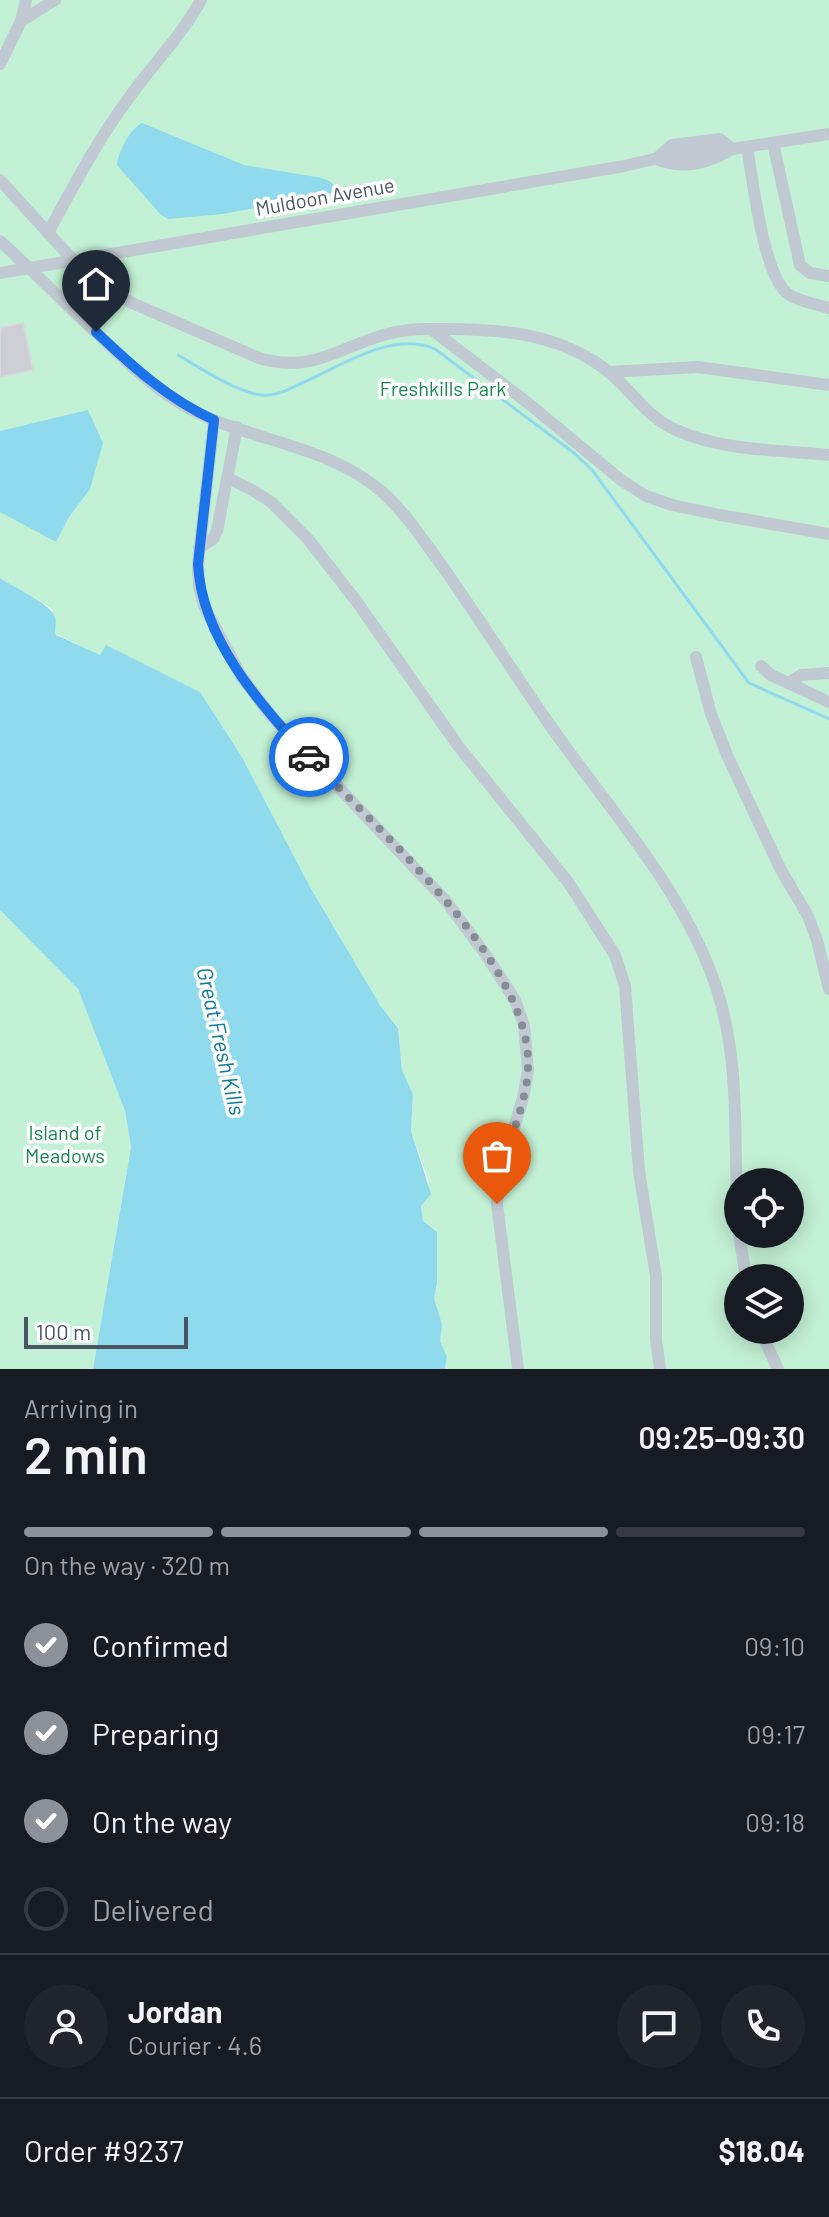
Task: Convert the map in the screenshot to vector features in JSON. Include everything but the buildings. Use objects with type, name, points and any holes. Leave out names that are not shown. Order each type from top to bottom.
[{"type":"street","points":[[0,64],[21,21],[26,0]]},
{"type":"street","points":[[21,21],[40,5],[55,0]]},
{"type":"street","points":[[48,233],[108,127],[178,39],[201,0]]},
{"type":"street","name":"Muldoon Avenue","points":[[0,273],[676,154],[829,134]]},
{"type":"street","points":[[773,143],[800,265],[810,273],[829,276]]},
{"type":"street","points":[[747,147],[772,271],[788,293],[801,301],[829,308]]},
{"type":"street","points":[[0,180],[93,282],[103,289],[259,358],[281,363],[311,362],[387,334],[431,329],[523,333],[566,346],[609,372],[655,419],[675,430],[724,443],[829,455]]},
{"type":"street","points":[[0,241],[133,367],[178,401],[214,420],[336,464],[381,490],[397,507],[447,573],[672,898],[700,949],[717,989],[728,1029],[734,1077],[737,1168]]},
{"type":"street","points":[[431,329],[528,403],[621,480],[646,496],[720,515],[829,534]]},
{"type":"street","points":[[609,372],[698,367],[829,385]]},
{"type":"street","points":[[214,420],[199,548],[199,587],[204,606],[241,676],[273,718],[446,901],[515,1000],[524,1025],[528,1070],[500,1176],[497,1204],[518,1369]]},
{"type":"street","points":[[199,548],[213,539],[217,531],[237,427]]},
{"type":"street","points":[[228,478],[242,483],[271,502],[308,539],[357,602],[459,747],[568,882],[615,955],[625,986],[639,1171],[656,1276],[656,1340],[660,1369]]},
{"type":"street","points":[[696,657],[711,714],[727,755],[781,870],[811,924],[829,989]]},
{"type":"street","points":[[761,666],[771,675],[829,702]]},
{"type":"street","points":[[789,683],[801,675],[829,673]]},
{"type":"street","points":[[766,1344],[778,1369]]},
{"type":"green space","name":"Freshkills Park","points":[[0,0],[829,0],[829,1369],[445,1369],[447,1357],[440,1341],[441,1325],[434,1298],[437,1232],[423,1221],[421,1206],[429,1182],[411,1131],[413,1094],[402,1070],[398,1027],[380,1005],[310,887],[242,757],[200,692],[106,646],[100,656],[56,634],[52,609],[0,578]]},
{"type":"green space","name":"Island of Meadows","points":[[0,910],[78,989],[125,1111],[131,1147],[93,1369],[0,1369]]},
{"type":"water","points":[[142,123],[244,165],[322,178],[331,182],[337,190],[223,214],[168,219],[117,165],[125,141]]},
{"type":"water","points":[[88,410],[103,443],[90,489],[69,517],[56,542],[0,512],[0,431]]},
{"type":"water","name":"Great Fresh Kills","points":[[0,578],[52,611],[56,618],[56,635],[100,655],[106,645],[200,692],[242,757],[310,887],[380,1005],[398,1028],[402,1070],[413,1094],[411,1131],[431,1194],[421,1206],[423,1221],[437,1232],[434,1298],[442,1325],[440,1341],[447,1357],[445,1369],[93,1369],[131,1147],[125,1111],[78,989],[0,910]]},
{"type":"waterway","points":[[178,355],[230,384],[251,393],[266,395],[287,390],[367,352],[385,347],[419,344],[435,349],[574,453],[592,470],[749,683],[829,719]]},
{"type":"way so far","points":[[309,757],[446,901],[515,1000],[524,1025],[528,1070],[500,1176],[497,1204]]},
{"type":"route","points":[[96,332],[133,367],[178,401],[214,420],[198,564],[204,606],[241,676],[273,718],[309,757]]}]
